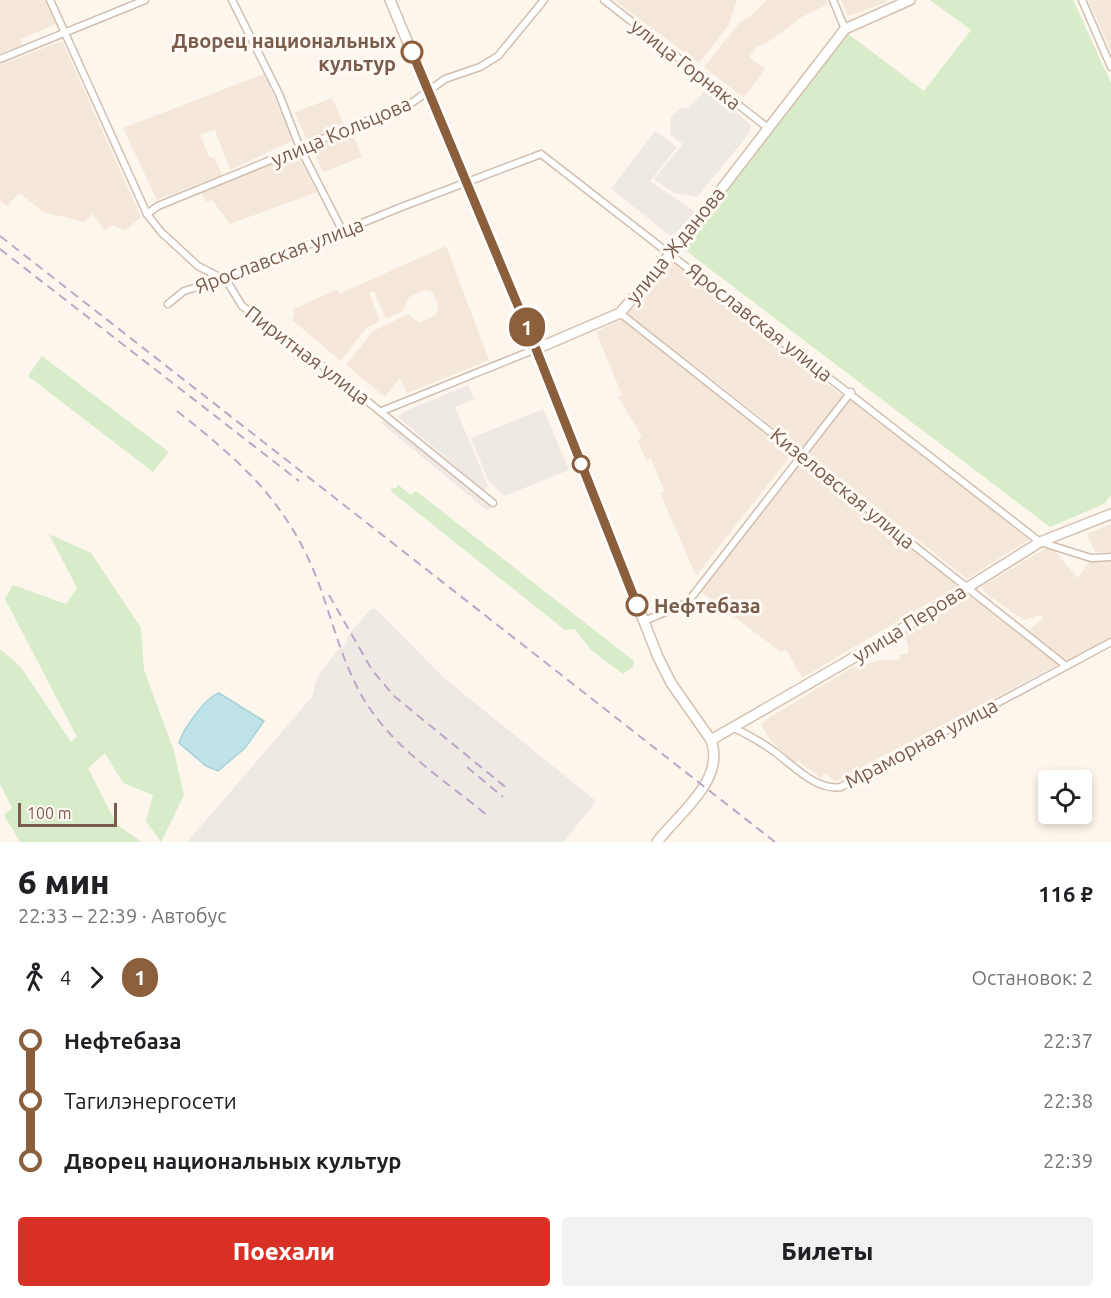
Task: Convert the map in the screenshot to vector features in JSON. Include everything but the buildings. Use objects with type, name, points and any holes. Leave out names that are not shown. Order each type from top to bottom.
[{"type":"main road","points":[[390,0],[536,349],[644,621],[671,683],[711,740],[715,758],[711,775],[657,842]]},
{"type":"main road","name":"улица Жданова","points":[[536,349],[620,313],[669,252],[679,244],[845,29],[909,0]]},
{"type":"main road","name":"улица Перова","points":[[711,740],[879,643],[1040,543],[1111,514]]},
{"type":"street","name":"Пиритная улица","points":[[50,0],[147,214],[161,232],[198,266],[224,279],[242,306],[382,411],[493,503]]},
{"type":"street","points":[[0,59],[145,0]]},
{"type":"street","points":[[232,0],[279,94],[300,148],[343,232]]},
{"type":"street","name":"улица Кольцова","points":[[147,214],[158,206],[413,102],[445,79],[480,67],[498,56],[544,0]]},
{"type":"street","name":"улица Горняка","points":[[604,0],[768,128]]},
{"type":"street","points":[[833,0],[845,29]]},
{"type":"street","points":[[1082,0],[1111,67]]},
{"type":"street","name":"Ярославская улица","points":[[168,304],[184,291],[224,279],[404,206],[541,154],[851,392],[1040,543],[1091,558],[1111,557]]},
{"type":"street","name":"Кизеловская улица","points":[[620,313],[802,454],[1065,665]]},
{"type":"street","name":"улица Жданова","points":[[382,411],[536,349]]},
{"type":"street","points":[[644,621],[687,603],[851,392]]},
{"type":"street","name":"Мраморная улица","points":[[734,728],[762,744],[807,777],[829,786],[841,787],[1111,642]]},
{"type":"shaded area","points":[[0,0],[45,0],[56,24],[21,39],[22,45],[0,54]]},
{"type":"shaded area","points":[[614,0],[737,0],[728,26],[699,63]]},
{"type":"shaded area","points":[[767,0],[826,0],[828,4],[802,17],[764,45],[758,45],[749,57],[765,69],[744,98],[704,67],[740,22],[751,16]]},
{"type":"shaded area","points":[[841,0],[887,0],[887,2],[848,16]]},
{"type":"shaded area","points":[[1088,0],[1111,0],[1111,52]]},
{"type":"shaded area","points":[[62,41],[141,217],[125,231],[112,225],[104,230],[93,214],[84,222],[44,212],[19,193],[7,206],[0,200],[0,65]]},
{"type":"shaded area","points":[[264,74],[294,140],[230,170],[215,130],[200,135],[209,156],[215,159],[222,175],[157,200],[123,128]]},
{"type":"shaded area","points":[[710,90],[751,125],[748,135],[697,197],[674,193],[654,179],[683,144],[670,135],[671,117],[681,108],[688,108],[703,93]]},
{"type":"shaded area","points":[[332,98],[344,125],[307,141],[295,112]]},
{"type":"shaded area","points":[[655,131],[677,147],[650,181],[695,212],[672,237],[611,189]]},
{"type":"shaded area","points":[[352,132],[362,157],[323,172],[311,147]]},
{"type":"shaded area","points":[[297,154],[317,192],[230,224],[212,200],[206,202],[201,192]]},
{"type":"shaded area","points":[[446,246],[489,360],[407,393],[400,378],[385,397],[346,365],[373,331],[408,314],[419,323],[436,315],[438,304],[432,292],[426,290],[409,297],[403,311],[386,319],[374,291],[369,293],[380,321],[366,328],[341,361],[292,320],[295,315],[292,310],[337,289],[339,294]]},
{"type":"shaded area","points":[[670,260],[843,396],[802,450],[627,313]]},
{"type":"shaded area","points":[[621,319],[792,454],[696,576],[660,493],[664,491],[651,458],[646,460],[638,441],[642,437],[618,396],[622,395],[596,332]]},
{"type":"shaded area","points":[[468,385],[474,399],[455,407],[488,486],[484,490],[398,417],[403,412]]},
{"type":"shaded area","points":[[852,397],[1030,539],[967,579],[808,453]]},
{"type":"shaded area","points":[[543,409],[569,470],[504,496],[488,480],[471,438]]},
{"type":"shaded area","points":[[385,417],[492,505],[488,511],[381,423]]},
{"type":"shaded area","points":[[801,462],[959,585],[802,678],[786,649],[781,652],[700,591]]},
{"type":"shaded area","points":[[1111,524],[1111,552],[1095,552],[1087,534]]},
{"type":"shaded area","points":[[1050,546],[1078,578],[1089,562],[1111,561],[1111,638],[1067,661],[1029,630],[1043,618],[1042,615],[1024,620],[988,595],[981,587]]},
{"type":"shaded area","points":[[969,593],[1059,664],[835,781],[825,773],[821,778],[798,761],[795,763],[771,741],[761,725],[765,720],[853,667],[877,661],[900,659],[899,655],[908,653],[908,644],[903,636]]},
{"type":"shaded area","points":[[371,609],[376,609],[444,678],[596,801],[564,842],[187,842],[312,697],[317,677],[338,650],[344,647],[350,633]]},
{"type":"green space","points":[[930,0],[1073,0],[1111,83],[1111,495],[1104,504],[1050,527],[681,247],[847,33],[924,91],[971,30]]},
{"type":"green space","points":[[42,356],[169,452],[153,472],[28,376]]},
{"type":"green space","points":[[397,484],[411,495],[416,491],[634,661],[633,667],[623,674],[591,650],[575,629],[565,630],[392,492],[391,488],[397,488]]},
{"type":"green space","points":[[49,534],[91,553],[141,628],[144,670],[174,751],[184,795],[161,842],[146,821],[153,795],[123,783],[105,753],[88,768],[117,825],[142,842],[20,842],[4,815],[12,808],[0,784],[0,649],[20,666],[71,742],[77,737],[5,599],[13,585],[66,604],[77,588]]},
{"type":"water","points":[[219,693],[264,721],[245,748],[218,771],[206,766],[179,743],[196,714]]},
{"type":"railway","points":[[0,236],[775,842]]},
{"type":"railway","points":[[0,249],[299,481]]},
{"type":"railway","points":[[177,411],[243,467],[278,508],[293,530],[319,584],[349,670],[376,717],[414,757],[488,816]]},
{"type":"railway","points":[[329,595],[372,670],[394,696],[509,790]]},
{"type":"railway","points":[[467,767],[503,797]]},
{"type":"bus line","name":"1","points":[[412,52],[536,349],[637,605]]},
{"type":"place","name":"Дворец национальных культур","points":[[412,52]]},
{"type":"place","name":"Нефтебаза","points":[[637,605]]}]
